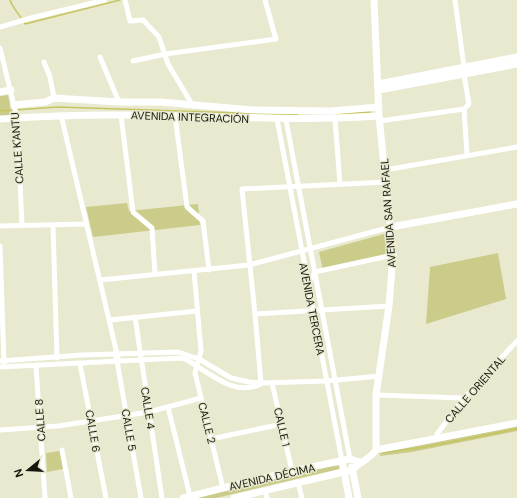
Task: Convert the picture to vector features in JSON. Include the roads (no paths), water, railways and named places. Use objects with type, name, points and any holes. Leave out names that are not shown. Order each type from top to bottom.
[{"type":"street","points":[[0,28],[31,18],[105,0]]},
{"type":"street","points":[[125,0],[130,21],[143,20],[159,37],[168,64],[193,106]]},
{"type":"street","points":[[133,61],[165,54],[276,39],[265,0]]},
{"type":"street","name":"AVENIDA SAN RAFAEL","points":[[374,0],[379,107],[393,255],[389,306],[380,376],[376,394],[376,450]]},
{"type":"street","points":[[455,0],[464,67]]},
{"type":"street","name":"CALLE K'ANTU","points":[[0,48],[15,111],[22,225]]},
{"type":"street","points":[[100,57],[119,102]]},
{"type":"street","points":[[378,87],[464,67],[517,57]]},
{"type":"street","points":[[44,62],[50,77],[54,98]]},
{"type":"street","points":[[378,87],[464,75],[517,64]]},
{"type":"street","points":[[380,118],[464,108],[469,104],[464,75]]},
{"type":"street","points":[[0,92],[11,90]]},
{"type":"street","name":"AVENIDA INTEGRACIÓN","points":[[0,119],[15,111],[54,98],[119,102],[160,102],[253,110],[331,111],[379,107]]},
{"type":"street","points":[[464,108],[467,155]]},
{"type":"street","name":"AVENIDA INTEGRACIÓN","points":[[15,111],[61,115],[175,116],[286,120],[380,118]]},
{"type":"street","name":"CALLE 5","points":[[61,115],[110,320],[141,498]]},
{"type":"street","points":[[121,115],[133,212],[152,228],[155,274]]},
{"type":"street","points":[[175,116],[187,207],[203,221],[209,270]]},
{"type":"street","name":"AVENIDA TERCERA","points":[[277,119],[349,498]]},
{"type":"street","points":[[335,119],[340,184]]},
{"type":"street","name":"AVENIDA TERCERA","points":[[286,120],[358,498]]},
{"type":"street","points":[[385,170],[517,147]]},
{"type":"street","points":[[262,383],[242,189],[386,182]]},
{"type":"street","points":[[100,280],[249,265],[391,227],[517,204]]},
{"type":"street","points":[[0,226],[86,224]]},
{"type":"street","points":[[52,225],[57,358]]},
{"type":"street","points":[[0,246],[2,367],[80,364],[140,353],[178,352],[199,359],[231,378],[262,383],[326,381],[380,376]]},
{"type":"street","points":[[308,284],[315,272],[393,255]]},
{"type":"street","points":[[194,271],[201,351],[196,365]]},
{"type":"street","points":[[255,314],[313,309],[322,310],[389,306]]},
{"type":"street","points":[[110,320],[197,311]]},
{"type":"street","name":"CALLE 4","points":[[135,317],[162,498]]},
{"type":"street","name":"CALLE ORIENTAL","points":[[438,439],[437,434],[464,398],[517,341]]},
{"type":"street","points":[[2,361],[57,358],[117,358],[141,360],[181,358],[234,387],[251,389],[262,383]]},
{"type":"street","name":"CALLE 6","points":[[80,364],[106,498]]},
{"type":"street","name":"CALLE 2","points":[[196,365],[195,373],[223,488]]},
{"type":"street","name":"CALLE 8","points":[[36,366],[45,498]]},
{"type":"street","name":"CALLE 1","points":[[272,383],[292,471]]},
{"type":"street","points":[[376,394],[464,398]]},
{"type":"street","points":[[0,430],[58,426],[126,416],[149,412],[201,398]]},
{"type":"street","points":[[168,407],[187,497]]},
{"type":"street","points":[[352,470],[360,462],[373,456],[376,450],[517,423]]},
{"type":"street","points":[[211,439],[282,424]]},
{"type":"street","points":[[62,450],[71,498]]},
{"type":"street","points":[[350,459],[360,462]]},
{"type":"street","name":"AVENIDA DÉCIMA","points":[[187,497],[292,471],[350,459]]},
{"type":"street","name":"AVENIDA DÉCIMA","points":[[234,498],[352,470]]},
{"type":"street","points":[[298,482],[302,498]]},
{"type":"street","points":[[265,490],[267,498]]},
{"type":"waterway","points":[[10,0],[25,24],[120,0]]},
{"type":"waterway","points":[[0,111],[58,107],[298,115]]},
{"type":"waterway","points":[[336,114],[370,112]]},
{"type":"waterway","points":[[379,453],[425,447],[517,429]]}]
